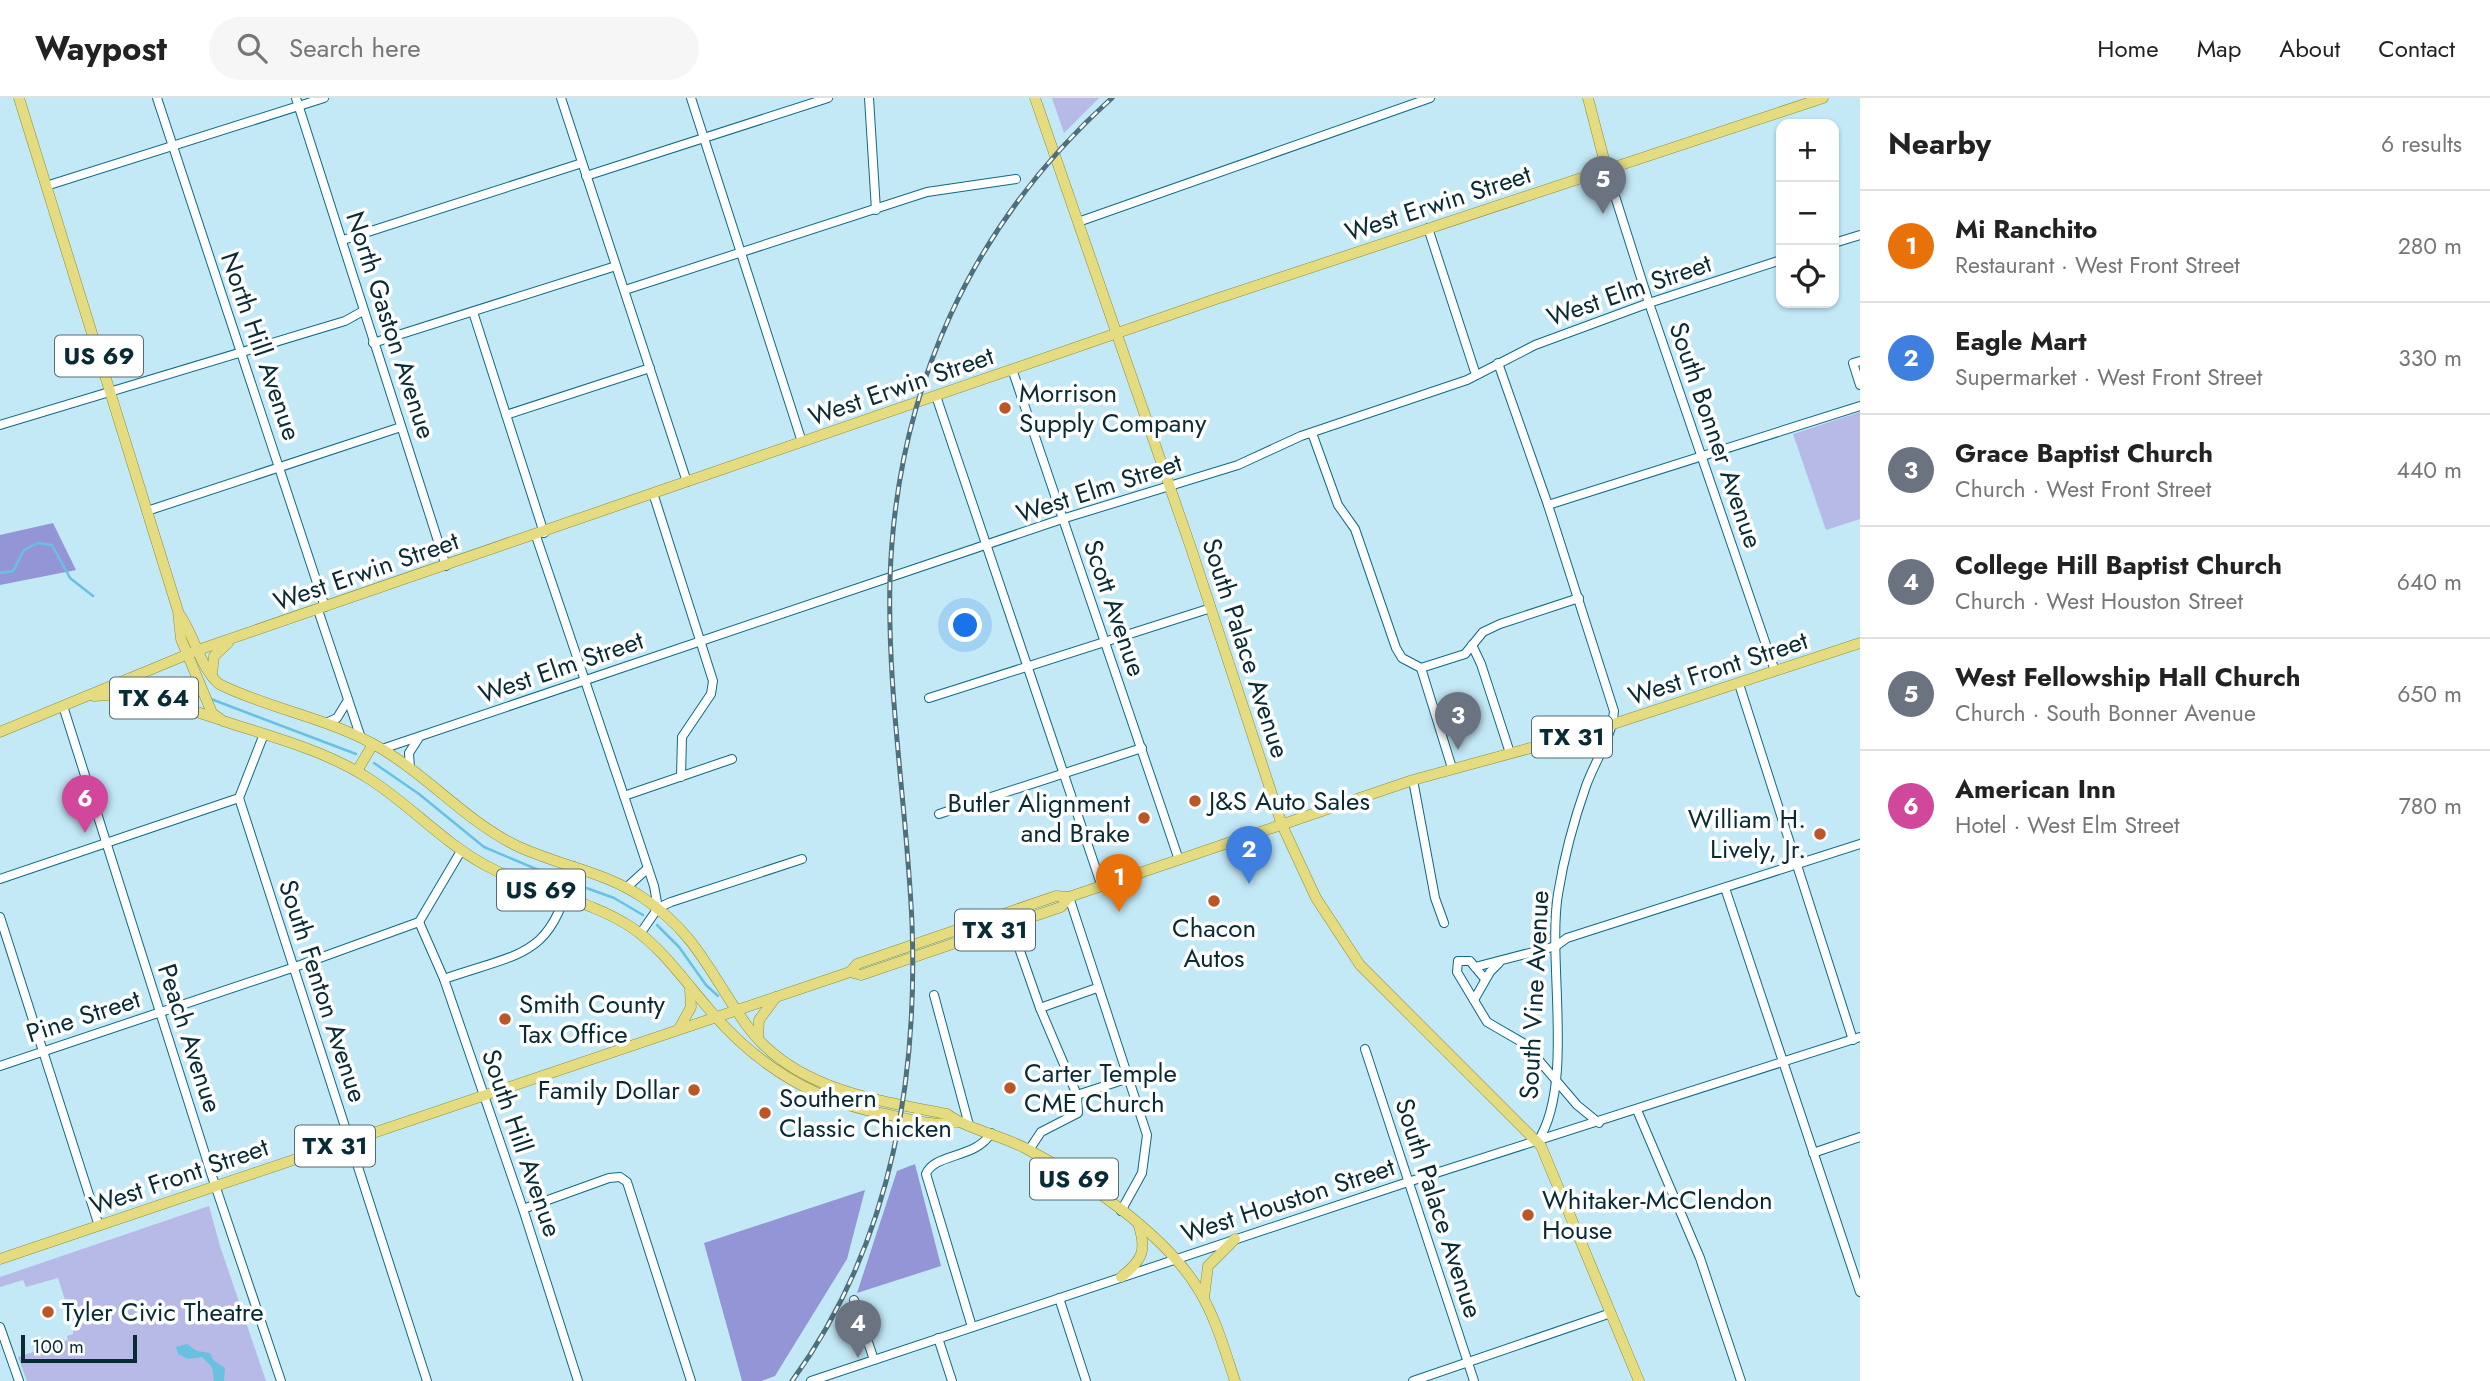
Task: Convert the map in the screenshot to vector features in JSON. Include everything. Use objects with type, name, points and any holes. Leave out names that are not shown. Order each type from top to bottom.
[{"type":"main road","name":"US 69","points":[[19,98],[179,615],[181,639],[208,707],[223,721],[264,734],[357,771],[394,795],[461,851],[503,875],[606,913],[640,933],[715,1017],[770,1066],[818,1094],[877,1113],[944,1125],[958,1122]]},
{"type":"main road","name":"South Palace Avenue","points":[[1035,98],[1211,608],[1282,825],[1320,905],[1360,965],[1537,1141]]},
{"type":"main road","points":[[1588,98],[1607,171]]},
{"type":"main road","name":"West Erwin Street","points":[[0,733],[198,650],[540,535],[653,493],[1012,369],[1823,98]]},
{"type":"main road","name":"US 69","points":[[179,615],[193,634],[212,677],[222,686],[326,723],[377,746],[410,768],[490,831],[529,851],[626,888],[658,908],[700,950],[758,1039],[789,1064],[824,1083],[866,1098],[947,1114],[958,1122],[1029,1150],[1138,1223],[1177,1258],[1204,1298],[1235,1381]]},
{"type":"main road","points":[[212,677],[214,656],[234,638]]},
{"type":"main road","name":"West Front Street","points":[[0,1259],[736,1009],[850,972],[862,975],[1062,907],[1069,897],[1413,780],[1612,725],[1860,643]]},
{"type":"main road","name":"TX 64","points":[[83,697],[140,693],[223,721]]},
{"type":"main road","points":[[357,771],[377,746]]},
{"type":"main road","points":[[679,1029],[692,1003],[689,986]]},
{"type":"main road","points":[[758,1039],[759,1020],[776,997]]},
{"type":"main road","points":[[1537,1141],[1548,1157],[1639,1381]]},
{"type":"main road","points":[[1121,1277],[1143,1256],[1144,1241],[1138,1223]]},
{"type":"main road","points":[[1204,1298],[1208,1266],[1235,1239]]},
{"type":"street","name":"North Hill Avenue","points":[[157,98],[279,466],[321,609]]},
{"type":"street","points":[[47,186],[173,146],[297,102],[324,98]]},
{"type":"street","points":[[561,98],[687,482]]},
{"type":"street","points":[[691,98],[802,442]]},
{"type":"street","points":[[869,98],[876,210]]},
{"type":"street","points":[[1078,222],[1430,98]]},
{"type":"street","points":[[586,176],[823,99]]},
{"type":"street","name":"North Gaston Avenue","points":[[297,102],[446,566]]},
{"type":"street","points":[[343,240],[582,163]]},
{"type":"street","name":"South Bonner Avenue","points":[[1607,171],[1649,303],[1775,671]]},
{"type":"street","points":[[625,290],[927,192],[1016,178]]},
{"type":"street","points":[[1428,228],[1476,375]]},
{"type":"street","points":[[1839,241],[1860,235]]},
{"type":"street","name":"West Elm Street","points":[[377,746],[422,736],[1062,519],[1251,461],[1312,433],[1476,375],[1521,350],[1649,303],[1776,262]]},
{"type":"street","points":[[373,343],[616,267]]},
{"type":"street","points":[[0,425],[345,321],[363,311]]},
{"type":"street","points":[[473,312],[585,682],[648,869],[658,908]]},
{"type":"street","points":[[1860,361],[1853,363],[1860,385]]},
{"type":"street","name":"South Vine Avenue","points":[[1498,363],[1548,505],[1613,705],[1612,725],[1586,786],[1567,852],[1557,904],[1558,1014],[1555,1078],[1547,1124],[1537,1141]]},
{"type":"street","points":[[506,415],[650,368]]},
{"type":"street","name":"Scott Avenue","points":[[1012,369],[1179,860]]},
{"type":"street","points":[[936,396],[1102,887]]},
{"type":"street","points":[[1548,505],[1860,406]]},
{"type":"street","points":[[147,511],[401,427]]},
{"type":"street","points":[[1312,433],[1338,505],[1355,529],[1396,648],[1402,658],[1421,668],[1452,768]]},
{"type":"street","points":[[653,493],[702,642],[713,688],[682,737],[681,777]]},
{"type":"street","points":[[1421,668],[1465,654],[1483,632],[1500,624],[1579,598]]},
{"type":"street","points":[[929,698],[1211,608]]},
{"type":"street","points":[[321,609],[361,738]]},
{"type":"street","points":[[1472,645],[1481,664],[1510,753]]},
{"type":"street","points":[[1739,684],[1796,864],[1856,1038]]},
{"type":"street","points":[[326,723],[338,717],[348,700]]},
{"type":"street","name":"Peach Avenue","points":[[63,706],[215,1186],[281,1381]]},
{"type":"street","points":[[0,879],[239,798],[264,734]]},
{"type":"street","points":[[410,768],[410,749],[422,736]]},
{"type":"street","points":[[939,814],[1142,748]]},
{"type":"street","points":[[624,796],[732,759]]},
{"type":"street","points":[[1413,780],[1435,898],[1444,923]]},
{"type":"street","name":"South Fenton Avenue","points":[[239,798],[427,1381]]},
{"type":"street","points":[[1475,967],[1556,946],[1567,938],[1860,844]]},
{"type":"street","points":[[419,922],[461,851]]},
{"type":"street","points":[[640,933],[658,908],[802,859]]},
{"type":"street","points":[[444,979],[535,944],[550,930],[566,898],[573,866]]},
{"type":"street","points":[[626,888],[648,869]]},
{"type":"street","points":[[1725,888],[1860,1292]]},
{"type":"street","points":[[1069,897],[1146,1130],[1146,1150],[1140,1179],[1121,1211]]},
{"type":"street","points":[[0,917],[99,1226]]},
{"type":"street","name":"Pine Street","points":[[0,1066],[292,968],[419,922]]},
{"type":"street","name":"South Hill Avenue","points":[[419,922],[444,979],[523,1209],[578,1381]]},
{"type":"street","points":[[1020,948],[1040,1008],[1077,1095],[1078,1113],[1041,1132],[1029,1150]]},
{"type":"street","points":[[1485,979],[1466,959],[1458,961],[1456,966],[1488,1023],[1525,1044],[1577,1105],[1599,1122]]},
{"type":"street","points":[[1474,1000],[1485,979],[1505,959]]},
{"type":"street","points":[[1040,1008],[1097,988]]},
{"type":"street","points":[[934,995],[969,1125]]},
{"type":"street","name":"West Houston Street","points":[[816,1380],[1408,1182],[1856,1038]]},
{"type":"street","name":"South Palace Avenue","points":[[1365,1049],[1474,1381]]},
{"type":"street","points":[[1077,1095],[1129,1078]]},
{"type":"street","points":[[1637,1110],[1700,1258],[1741,1381]]},
{"type":"street","points":[[972,1327],[927,1180],[927,1170],[933,1164],[972,1152],[991,1133]]},
{"type":"street","points":[[1813,1153],[1860,1137]]},
{"type":"street","points":[[523,1209],[609,1178],[620,1177],[627,1182],[691,1381]]},
{"type":"street","points":[[1059,1298],[1086,1381]]},
{"type":"street","points":[[854,1300],[874,1360]]},
{"type":"street","points":[[1412,1381],[1611,1313]]},
{"type":"street","points":[[0,1327],[19,1381]]},
{"type":"street","points":[[938,1338],[953,1381]]},
{"type":"shaded area","points":[[1052,98],[1099,98],[1064,133]]},
{"type":"shaded area","points":[[1860,412],[1860,519],[1826,530],[1793,434]]},
{"type":"shaded area","points":[[53,523],[76,570],[0,585],[0,535]]},
{"type":"shaded area","points":[[915,1164],[941,1266],[857,1293],[897,1171]]},
{"type":"shaded area","points":[[865,1190],[847,1259],[775,1376],[761,1381],[742,1381],[704,1243]]},
{"type":"shaded area","points":[[209,1206],[266,1381],[27,1381],[18,1357],[68,1340],[67,1336],[73,1334],[73,1325],[58,1278],[26,1287],[23,1280],[0,1287],[0,1277]]},
{"type":"shaded area","points":[[187,1344],[197,1351],[210,1353],[213,1360],[225,1368],[224,1381],[214,1381],[212,1367],[202,1357],[188,1359],[178,1354],[176,1347]]},
{"type":"waterway","points":[[0,573],[13,571],[24,550],[38,543],[52,545],[70,578],[93,596]]},
{"type":"waterway","points":[[160,681],[197,694]]},
{"type":"waterway","points":[[211,699],[356,754]]},
{"type":"waterway","points":[[374,763],[419,794],[484,847],[562,880]]},
{"type":"waterway","points":[[578,885],[614,898],[643,915]]},
{"type":"waterway","points":[[657,925],[679,947],[706,985],[718,996]]},
{"type":"railway","points":[[792,1381],[825,1330],[853,1276],[874,1220],[891,1162],[902,1104],[913,983],[912,923],[891,665],[890,579],[895,509],[907,442],[926,377],[950,315],[981,256],[1019,200],[1062,147],[1112,98]]},
{"type":"place","name":"West Fellowship Hall Church","points":[[1603,214]]},
{"type":"place","name":"Morrison Supply Company","points":[[1005,408]]},
{"type":"place","name":"Grace Baptist Church","points":[[1458,750]]},
{"type":"place","name":"J&S Auto Sales","points":[[1195,801]]},
{"type":"place","name":"Butler Alignment and Brake","points":[[1144,818]]},
{"type":"place","name":"American Inn","points":[[85,833]]},
{"type":"place","name":"William H. Lively, Jr.","points":[[1820,834]]},
{"type":"place","name":"Eagle Mart","points":[[1249,884]]},
{"type":"place","name":"Chacon Autos","points":[[1214,901]]},
{"type":"place","name":"Mi Ranchito","points":[[1119,912]]},
{"type":"place","name":"Smith County Tax Office","points":[[505,1019]]},
{"type":"place","name":"Carter Temple CME Church","points":[[1010,1088]]},
{"type":"place","name":"Family Dollar","points":[[694,1090]]},
{"type":"place","name":"Southern Classic Chicken","points":[[765,1113]]},
{"type":"place","name":"Whitaker-McClendon House","points":[[1528,1215]]},
{"type":"place","name":"Tyler Civic Theatre","points":[[48,1312]]},
{"type":"place","name":"College Hill Baptist Church","points":[[858,1358]]}]
